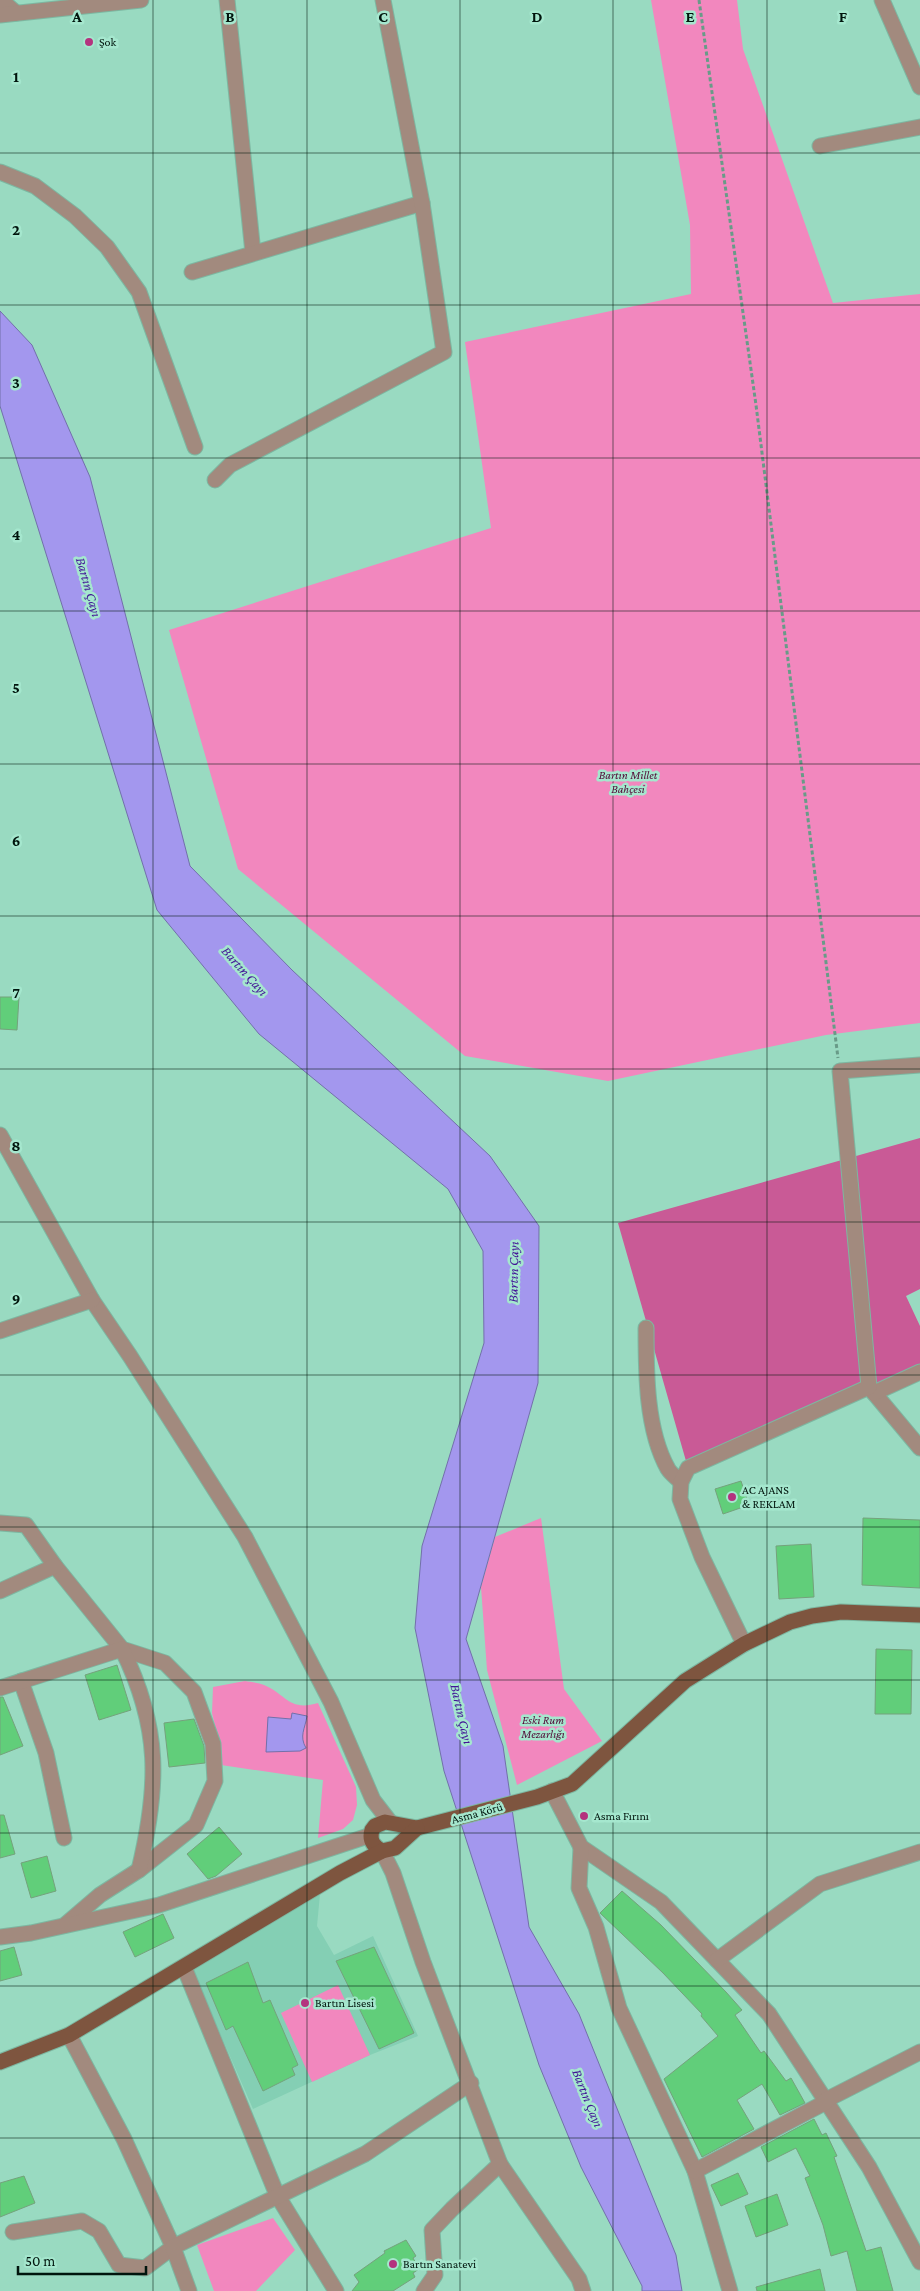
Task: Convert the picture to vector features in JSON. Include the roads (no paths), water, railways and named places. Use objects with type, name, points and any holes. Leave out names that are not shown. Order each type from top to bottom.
[{"type":"main road","name":"Asma Körü","points":[[417,1828],[537,1797],[572,1784],[685,1681],[744,1644],[790,1622],[812,1616],[841,1612],[920,1615]]},
{"type":"main road","points":[[382,1842],[380,1823],[392,1823],[417,1828]]},
{"type":"main road","points":[[382,1842],[401,1836],[392,1823]]},
{"type":"main road","points":[[0,2062],[69,2035],[340,1873],[365,1851],[417,1828]]},
{"type":"street","points":[[1,0],[16,13]]},
{"type":"street","points":[[0,15],[141,0]]},
{"type":"street","points":[[227,0],[253,253]]},
{"type":"street","points":[[215,480],[230,465],[444,352],[422,203],[383,0]]},
{"type":"street","points":[[882,0],[920,87]]},
{"type":"street","points":[[820,146],[920,127]]},
{"type":"street","points":[[0,172],[35,186],[75,216],[107,246],[139,292],[195,447]]},
{"type":"street","points":[[192,272],[422,203]]},
{"type":"street","points":[[920,1065],[840,1071],[872,1390],[920,1448]]},
{"type":"street","points":[[0,1135],[92,1300],[130,1356],[245,1537],[331,1702],[373,1800],[382,1842],[423,1962],[471,2083],[500,2164],[579,2279],[583,2291]]},
{"type":"street","points":[[0,1331],[92,1300]]},
{"type":"street","points":[[646,1328],[646,1372],[652,1415],[660,1451],[669,1471],[681,1482]]},
{"type":"street","points":[[744,1644],[689,1524],[680,1499],[681,1482],[688,1468],[872,1390],[920,1372]]},
{"type":"street","points":[[0,1523],[26,1525],[55,1566],[122,1650],[143,1702],[153,1750],[154,1776],[153,1800],[139,1870]]},
{"type":"street","points":[[0,1590],[55,1566]]},
{"type":"street","points":[[0,1688],[122,1650],[165,1663],[194,1692],[213,1744],[215,1781],[196,1825],[139,1870],[100,1895],[65,1925]]},
{"type":"street","points":[[21,1681],[46,1753],[64,1838]]},
{"type":"street","points":[[552,1792],[582,1846],[661,1902],[769,2014],[869,2167],[920,2262]]},
{"type":"street","points":[[373,1800],[392,1823]]},
{"type":"street","points":[[0,1937],[159,1905],[382,1842]]},
{"type":"street","points":[[582,1846],[579,1888],[596,1927],[619,2008],[694,2171],[730,2291]]},
{"type":"street","points":[[718,1960],[820,1884],[920,1852]]},
{"type":"street","points":[[184,1966],[277,2195],[336,2291]]},
{"type":"street","points":[[69,2035],[124,2139],[173,2247],[189,2291]]},
{"type":"street","points":[[694,2171],[920,2052]]},
{"type":"street","points":[[13,2232],[82,2221],[99,2231],[119,2265],[145,2268],[173,2247],[365,2154],[471,2083]]},
{"type":"street","points":[[424,2291],[435,2275],[432,2230],[452,2208],[500,2164]]},
{"type":"water","name":"Bartın Çayı","points":[[0,311],[32,345],[90,477],[190,866],[292,970],[490,1156],[539,1226],[538,1383],[466,1639],[503,1746],[529,1927],[579,2014],[676,2255],[682,2291],[642,2291],[642,2286],[581,2167],[539,2065],[444,1771],[415,1628],[422,1546],[484,1343],[483,1251],[448,1189],[259,1034],[157,910],[0,406]]},
{"type":"water","points":[[292,1713],[307,1716],[303,1736],[306,1748],[300,1751],[266,1752],[268,1717],[291,1719]]},
{"type":"place","name":"Şok","points":[[89,42]]},
{"type":"place","name":"AC AJANS & REKLAM","points":[[732,1497]]},
{"type":"place","name":"Asma Fırını","points":[[584,1816]]},
{"type":"place","name":"Bartın Lisesi","points":[[305,2003]]},
{"type":"place","name":"Bartın Sanatevi","points":[[393,2264]]},
{"type":"park label","name":"Bartın Millet Bahçesi","points":[[628,782]]},
{"type":"park label","name":"Eski Rum Mezarlığı","points":[[543,1727]]}]
